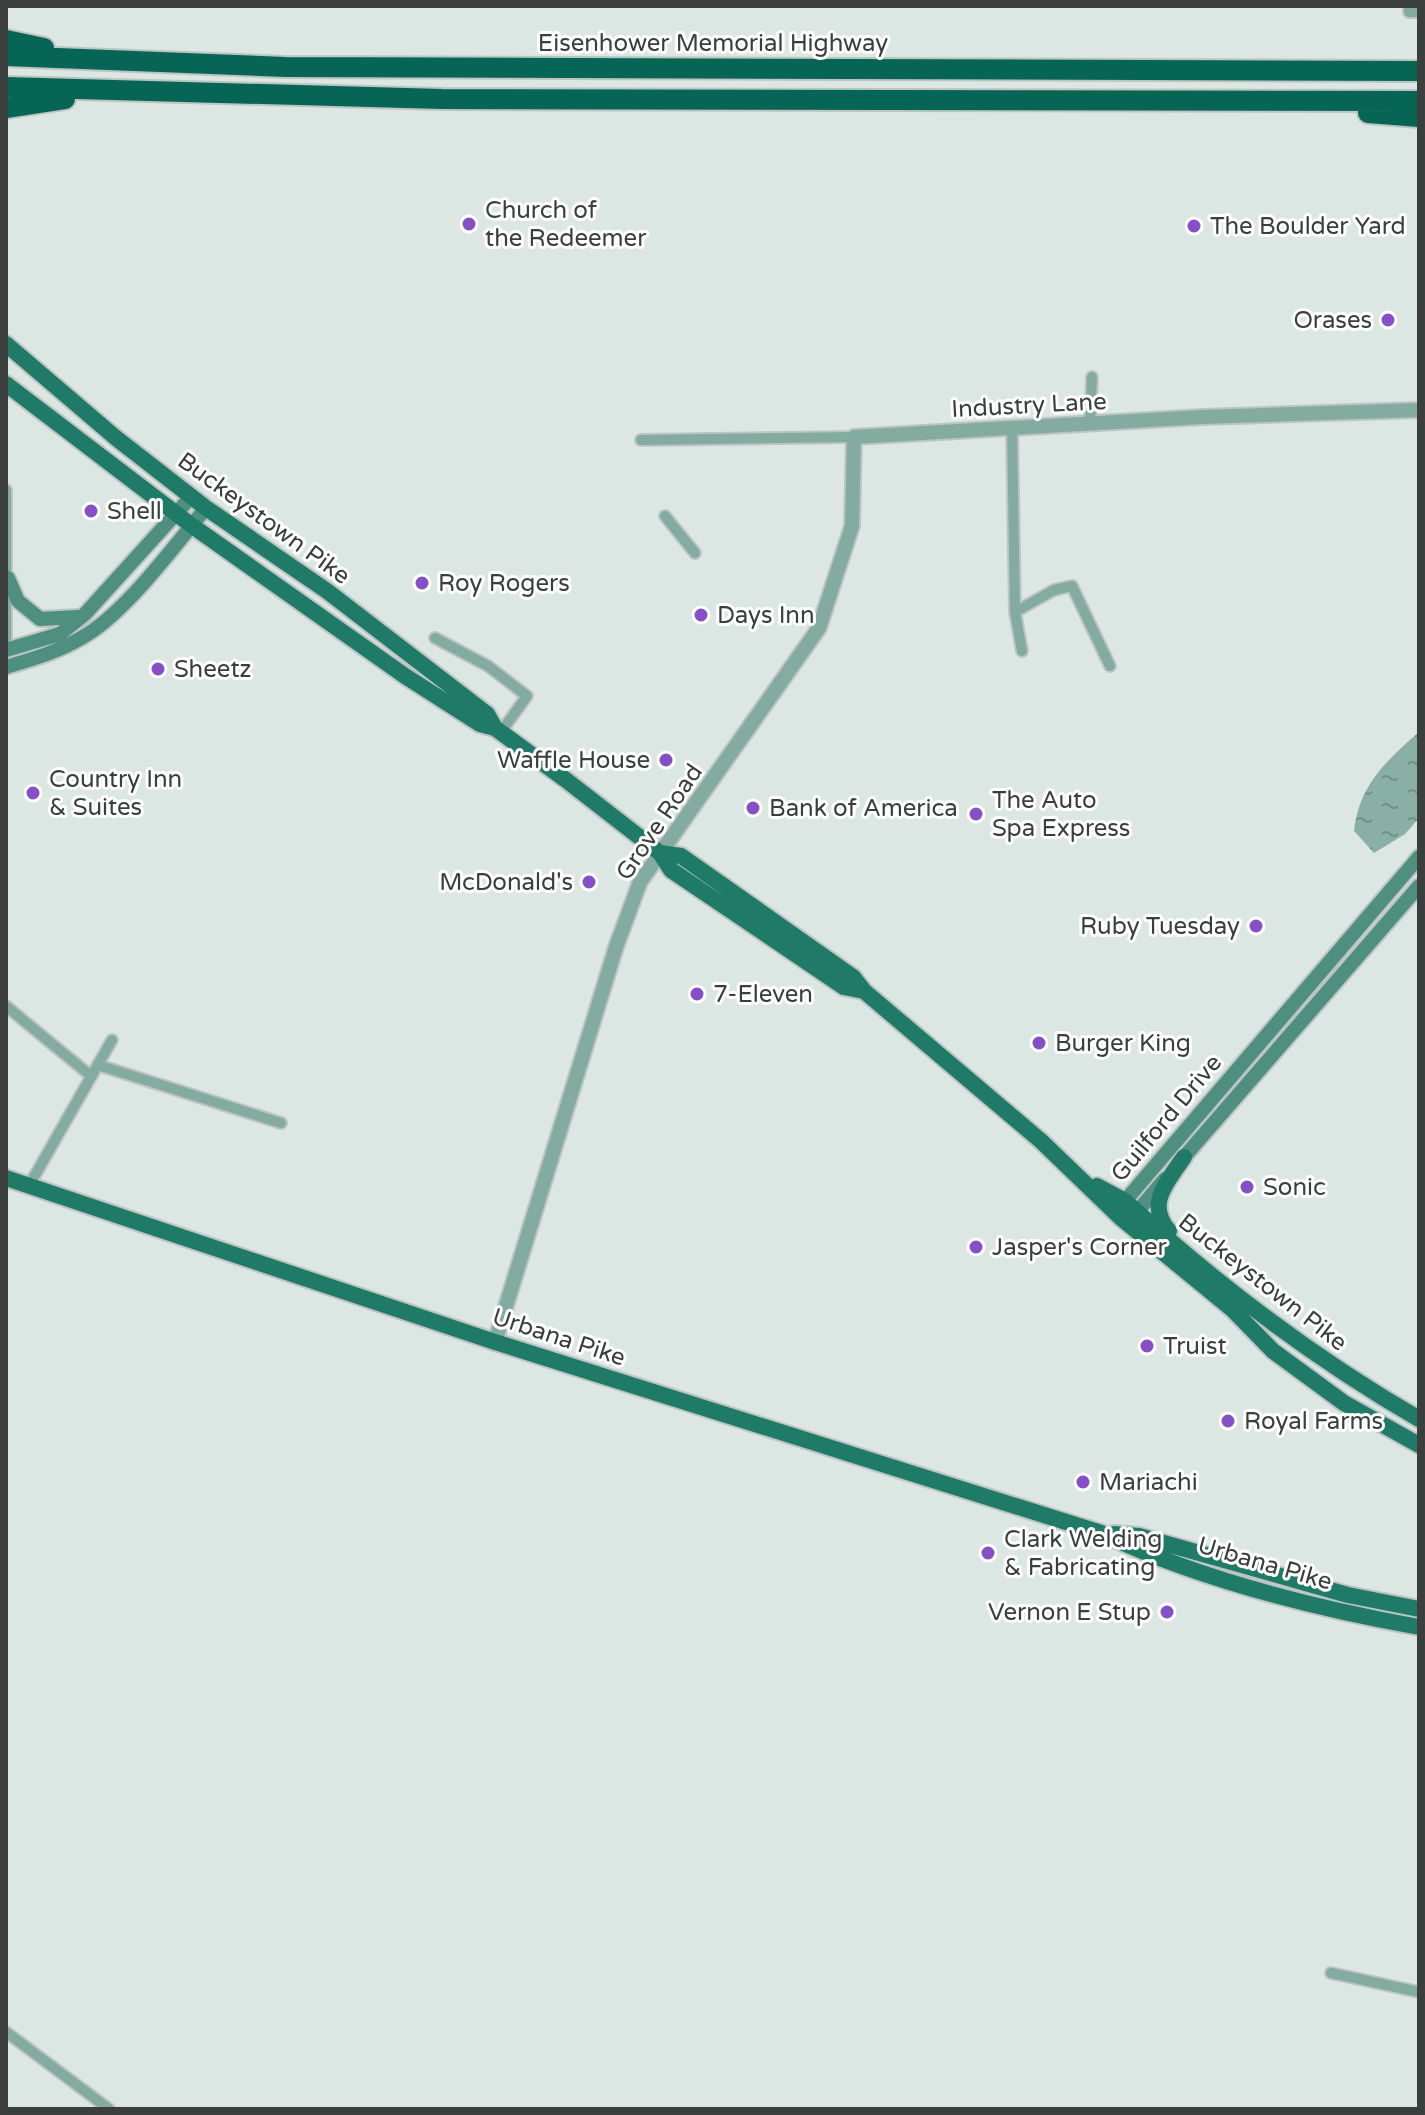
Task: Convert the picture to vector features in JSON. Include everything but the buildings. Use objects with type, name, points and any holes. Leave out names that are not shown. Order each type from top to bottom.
[{"type":"highway","points":[[6,40],[87,57]]},
{"type":"highway","name":"Eisenhower Memorial Highway","points":[[6,56],[300,67],[1419,71]]},
{"type":"highway","points":[[6,87],[267,97],[442,99],[1419,101]]},
{"type":"highway","points":[[6,108],[74,97],[99,89]]},
{"type":"highway","points":[[1217,101],[1419,117]]},
{"type":"main road","name":"Buckeystown Pike","points":[[6,344],[191,497],[327,591],[487,714],[498,730],[660,853],[671,870],[844,987],[864,991],[1082,1178],[1193,1259],[1286,1335],[1348,1378],[1419,1419]]},
{"type":"main road","name":"Buckeystown Pike","points":[[6,384],[176,515],[405,676],[480,724],[498,730]]},
{"type":"main road","points":[[6,650],[60,634],[85,614],[191,497]]},
{"type":"main road","points":[[6,667],[83,638],[106,621],[206,508]]},
{"type":"main road","points":[[8,578],[18,601],[40,619],[69,620],[85,614]]},
{"type":"main road","name":"Guilford Drive","points":[[1128,1210],[1419,857]]},
{"type":"main road","name":"Guilford Drive","points":[[1128,1210],[1184,1157],[1419,886]]},
{"type":"main road","points":[[1184,1157],[1164,1187],[1157,1206],[1163,1224],[1193,1259]]},
{"type":"main road","name":"Urbana Pike","points":[[6,1178],[495,1342],[1101,1533],[1129,1546],[1254,1588],[1419,1627]]},
{"type":"main road","name":"Buckeystown Pike","points":[[1128,1210],[1273,1351],[1344,1403],[1419,1445]]},
{"type":"main road","name":"Urbana Pike","points":[[1101,1533],[1139,1536],[1348,1595],[1419,1609]]},
{"type":"street","points":[[1409,6],[1409,12],[1419,12]]},
{"type":"street","points":[[1090,423],[1092,377]]},
{"type":"street","name":"Industry Lane","points":[[641,440],[854,437],[1090,423],[1419,410]]},
{"type":"street","points":[[1012,428],[1015,612],[1022,651]]},
{"type":"street","name":"Grove Road","points":[[495,1342],[618,940],[640,882],[819,628],[852,526],[854,437]]},
{"type":"street","points":[[6,490],[6,639]]},
{"type":"street","points":[[665,516],[695,553]]},
{"type":"street","points":[[1015,612],[1054,590],[1072,586],[1110,666]]},
{"type":"street","points":[[435,638],[488,666],[527,696],[498,730]]},
{"type":"street","points":[[6,1006],[91,1076]]},
{"type":"street","points":[[30,1184],[112,1040]]},
{"type":"street","points":[[98,1065],[281,1123]]},
{"type":"street","points":[[1331,1973],[1419,1992]]},
{"type":"street","points":[[6,2032],[109,2109]]},
{"type":"water","points":[[1419,732],[1419,818],[1405,834],[1374,853],[1354,831],[1362,800],[1385,764]]},
{"type":"place","name":"Church of the Redeemer","points":[[469,224]]},
{"type":"place","name":"The Boulder Yard","points":[[1194,226]]},
{"type":"place","name":"Orases","points":[[1388,320]]},
{"type":"place","name":"Shell","points":[[91,511]]},
{"type":"place","name":"Roy Rogers","points":[[422,583]]},
{"type":"place","name":"Days Inn","points":[[701,615]]},
{"type":"place","name":"Sheetz","points":[[158,669]]},
{"type":"place","name":"Waffle House","points":[[666,760]]},
{"type":"place","name":"Country Inn & Suites","points":[[33,793]]},
{"type":"place","name":"Bank of America","points":[[753,808]]},
{"type":"place","name":"The Auto Spa Express","points":[[976,814]]},
{"type":"place","name":"McDonald's","points":[[589,882]]},
{"type":"place","name":"Ruby Tuesday","points":[[1256,926]]},
{"type":"place","name":"7-Eleven","points":[[697,994]]},
{"type":"place","name":"Burger King","points":[[1039,1043]]},
{"type":"place","name":"Sonic","points":[[1247,1187]]},
{"type":"place","name":"Jasper's Corner","points":[[976,1247]]},
{"type":"place","name":"Truist","points":[[1147,1346]]},
{"type":"place","name":"Royal Farms","points":[[1228,1421]]},
{"type":"place","name":"Mariachi","points":[[1083,1482]]},
{"type":"place","name":"Clark Welding & Fabricating","points":[[988,1553]]},
{"type":"place","name":"Vernon E Stup","points":[[1167,1612]]}]
